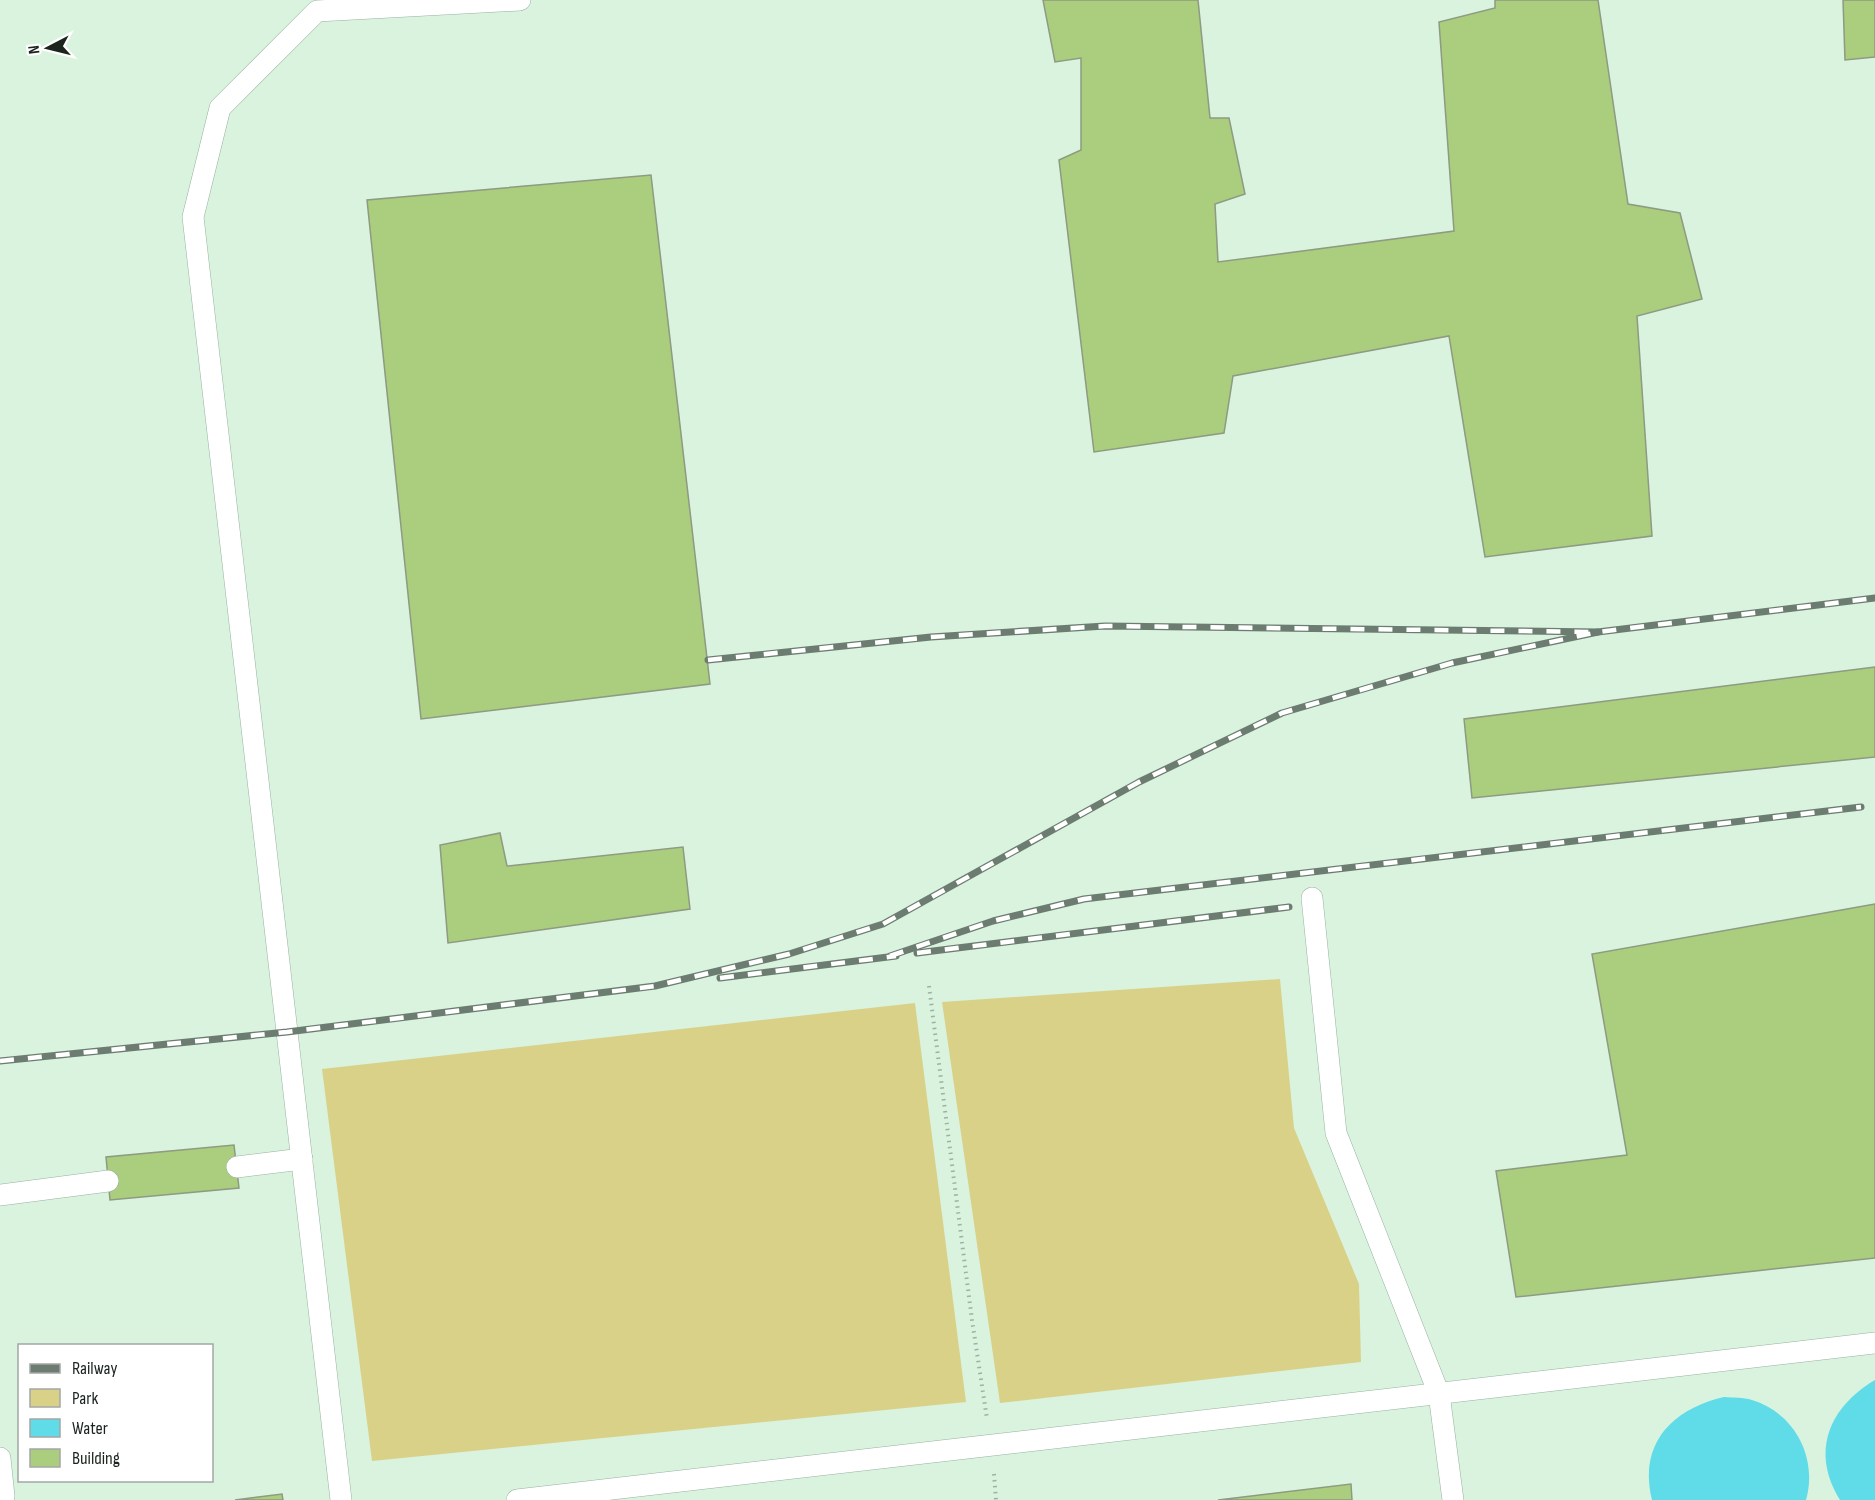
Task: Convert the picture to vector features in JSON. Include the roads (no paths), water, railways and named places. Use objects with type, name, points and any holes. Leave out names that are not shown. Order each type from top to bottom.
[{"type":"lane","points":[[341,1500],[193,217],[220,108],[316,11],[520,0]]},
{"type":"lane","points":[[1312,898],[1336,1133],[1439,1394],[1453,1500]]},
{"type":"lane","points":[[237,1167],[302,1159]]},
{"type":"lane","points":[[0,1195],[108,1181]]},
{"type":"lane","points":[[517,1500],[1875,1343]]},
{"type":"lane","points":[[0,1458],[4,1496]]},
{"type":"water","points":[[1875,1380],[1875,1500],[1840,1500],[1826,1465],[1829,1432],[1846,1403]]},
{"type":"water","points":[[1724,1397],[1749,1399],[1767,1406],[1791,1426],[1806,1453],[1809,1484],[1806,1500],[1652,1500],[1649,1480],[1650,1462],[1663,1432],[1689,1410]]},
{"type":"railway","points":[[708,660],[931,637],[1105,626],[1598,632],[1875,598]]},
{"type":"railway","points":[[0,1061],[287,1032],[655,986],[789,954],[883,924],[1139,782],[1282,713],[1452,663],[1598,632]]},
{"type":"railway","points":[[890,956],[993,921],[1084,899],[1861,807]]},
{"type":"railway","points":[[917,953],[1289,907]]},
{"type":"railway","points":[[720,978],[896,956]]}]
